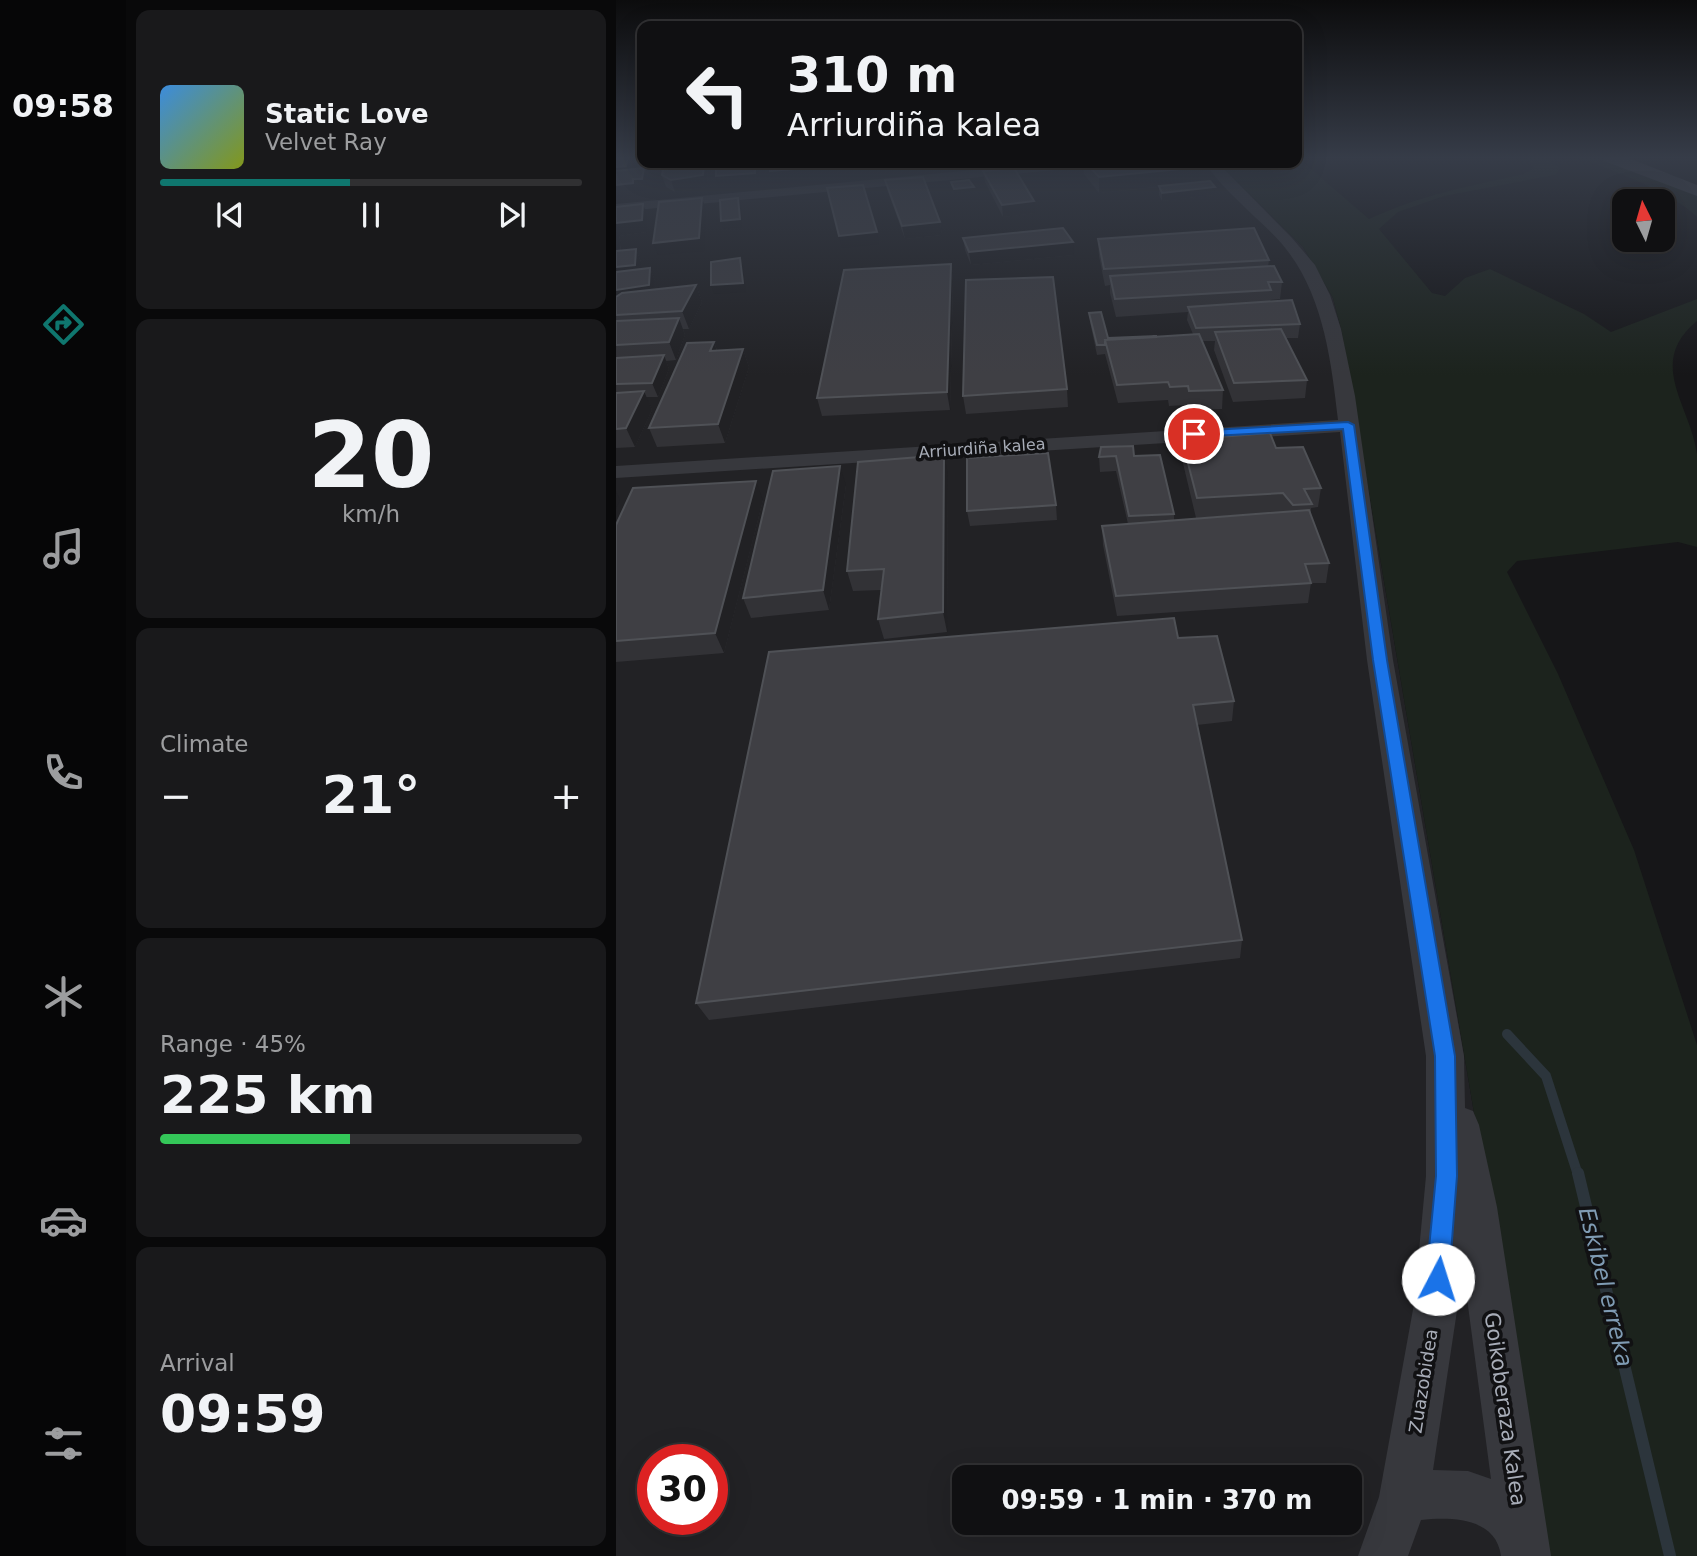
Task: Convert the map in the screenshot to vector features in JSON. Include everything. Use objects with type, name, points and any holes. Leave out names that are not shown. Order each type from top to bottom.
[{"type":"street","name":"Zuazobidea","points":[[1276,230],[1309,268],[1322,295],[1332,329],[1380,660],[1445,1056],[1446,1176],[1436,1304],[1404,1497],[1383,1556]]},
{"type":"street","name":"Arriurdiña kalea","points":[[616,472],[1348,425]]},
{"type":"street","name":"Goikoberaza Kalea","points":[[1445,1056],[1476,1208],[1525,1547]]},
{"type":"street","points":[[1404,1497],[1439,1493],[1471,1496],[1500,1510],[1525,1547]]},
{"type":"shaded area","points":[[616,230],[1285,230],[1303,247],[1333,298],[1342,333],[1549,1556],[616,1556]]},
{"type":"shaded area","points":[[1285,230],[1380,230],[1432,293],[1445,296],[1465,278],[1490,269],[1584,314],[1611,332],[1697,299],[1697,321],[1682,337],[1674,352],[1673,368],[1675,384],[1697,454],[1697,547],[1678,542],[1517,561],[1507,572],[1558,674],[1634,850],[1697,1045],[1697,1556],[1549,1556],[1342,333],[1333,298],[1303,247]]},
{"type":"building","points":[[655,230],[700,230],[699,238],[653,243]]},
{"type":"building","points":[[837,230],[876,230],[877,232],[839,236]]},
{"type":"building","points":[[1064,230],[1073,242],[969,252],[963,238]]},
{"type":"building","points":[[1255,230],[1269,260],[1104,269],[1098,239]]},
{"type":"building","points":[[636,249],[635,265],[616,267],[616,251]]},
{"type":"building","points":[[740,258],[743,283],[711,285],[711,262]]},
{"type":"building","points":[[951,264],[947,392],[817,398],[844,270]]},
{"type":"building","points":[[1274,266],[1282,282],[1268,282],[1271,290],[1115,299],[1110,276]]},
{"type":"building","points":[[650,268],[649,285],[616,290],[616,272]]},
{"type":"building","points":[[1053,277],[1067,389],[963,396],[966,280]]},
{"type":"building","points":[[696,285],[682,311],[616,315],[616,297],[622,293]]},
{"type":"building","points":[[1292,300],[1300,324],[1196,328],[1188,307]]},
{"type":"building","points":[[1101,312],[1108,338],[1156,337],[1105,340],[1105,345],[1097,345],[1089,313]]},
{"type":"building","points":[[679,318],[669,342],[616,345],[616,321]]},
{"type":"building","points":[[1281,329],[1307,380],[1234,383],[1215,332]]},
{"type":"building","points":[[1199,334],[1223,390],[1189,391],[1188,386],[1170,387],[1168,382],[1117,385],[1105,340]]},
{"type":"building","points":[[714,342],[710,351],[743,349],[718,424],[649,428],[687,343]]},
{"type":"building","points":[[664,355],[652,383],[616,384],[616,358]]},
{"type":"building","points":[[644,391],[626,428],[616,429],[616,393]]},
{"type":"building","points":[[1270,433],[1276,448],[1303,447],[1321,488],[1304,489],[1312,504],[1293,505],[1283,493],[1197,498],[1182,440]]},
{"type":"building","points":[[1133,446],[1134,456],[1160,455],[1174,514],[1129,516],[1116,456],[1099,457],[1101,447]]},
{"type":"building","points":[[1048,453],[1056,505],[967,511],[967,458]]},
{"type":"building","points":[[944,455],[943,612],[878,619],[884,569],[847,571],[858,462]]},
{"type":"building","points":[[840,466],[823,590],[743,598],[773,471]]},
{"type":"building","points":[[756,481],[715,633],[616,641],[616,525],[633,488]]},
{"type":"building","points":[[1309,510],[1329,563],[1305,564],[1311,583],[1116,596],[1102,526]]},
{"type":"building","points":[[1174,618],[1178,638],[1217,636],[1234,701],[1193,705],[1242,940],[696,1003],[769,652]]},
{"type":"waterway","name":"Eskibel erreka","points":[[1507,1034],[1546,1076],[1578,1175]]},
{"type":"waterway","name":"Eskibel erreka","points":[[1578,1173],[1670,1556]]},
{"type":"route","points":[[1194,434],[1348,425],[1380,660],[1445,1056],[1446,1176],[1438,1279]]}]
